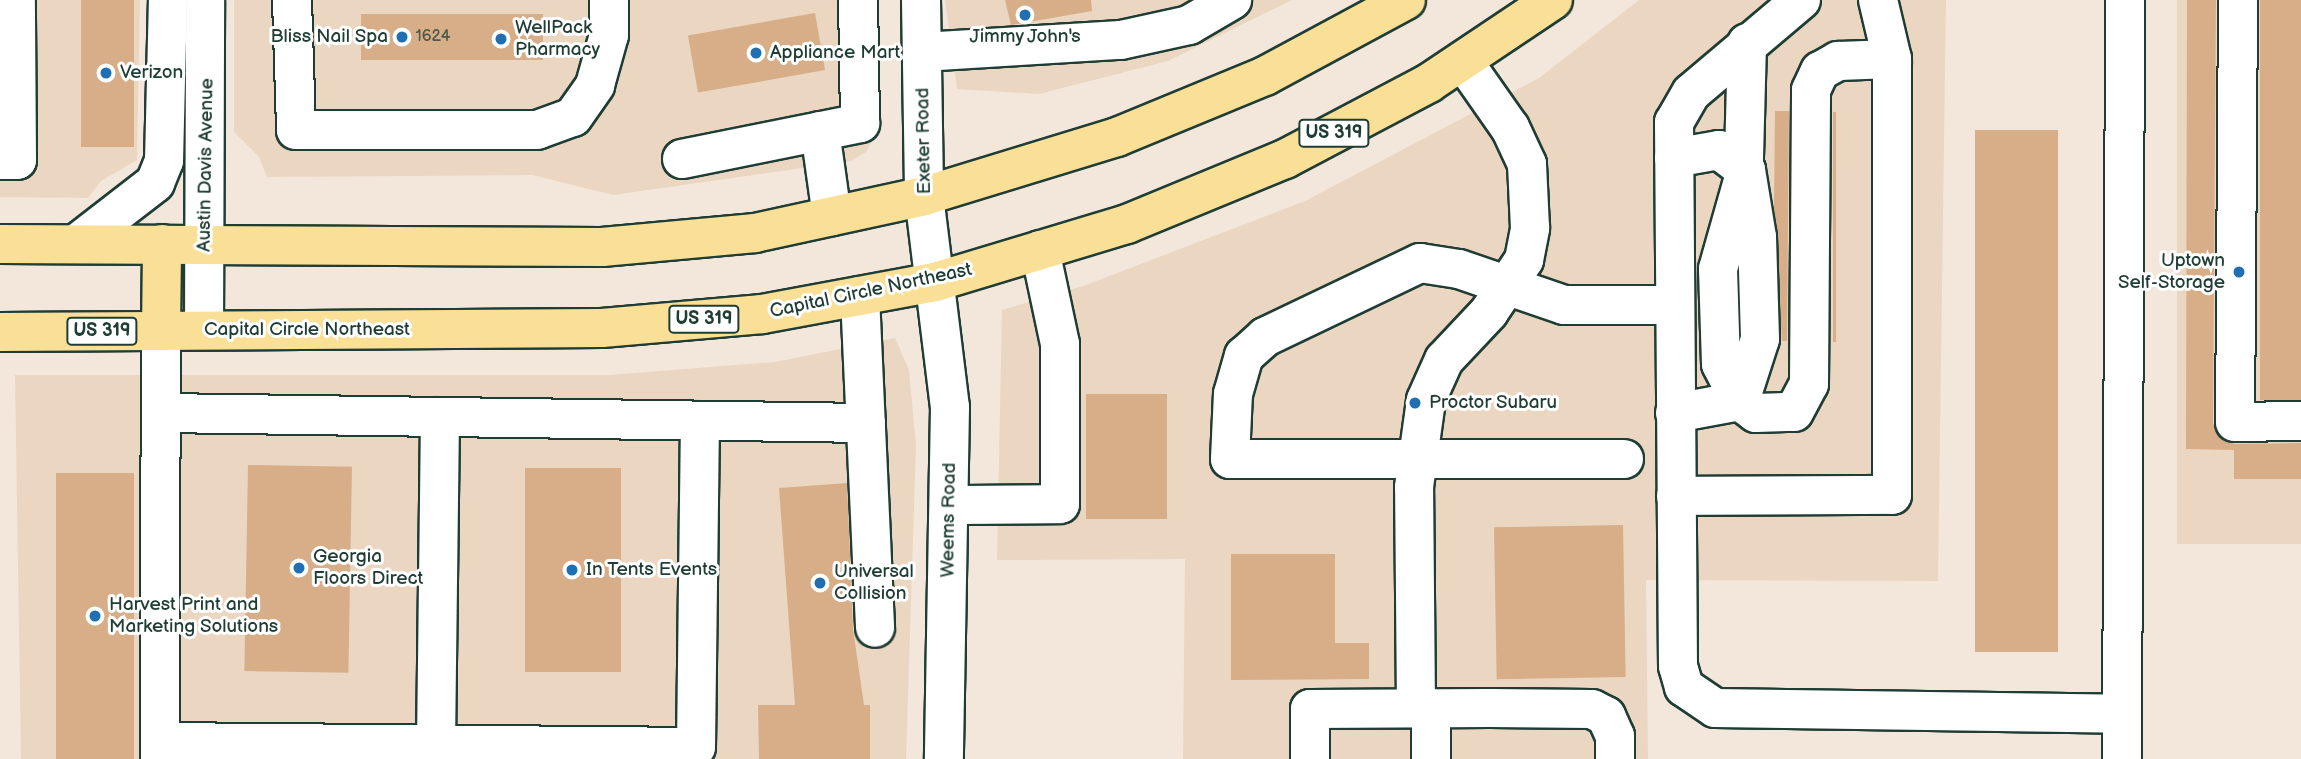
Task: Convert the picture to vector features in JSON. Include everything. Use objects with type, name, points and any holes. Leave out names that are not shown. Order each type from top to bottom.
[{"type":"main road","points":[[0,244],[602,247],[755,233],[924,196],[1117,137],[1265,76],[1406,0]]},
{"type":"main road","name":"Capital Circle Northeast","points":[[0,332],[602,328],[762,314],[935,282],[1126,224],[1285,159],[1463,61],[1553,0]]},
{"type":"main road","points":[[161,331],[162,244]]},
{"type":"street","points":[[0,160],[17,160],[16,0]]},
{"type":"street","points":[[76,244],[155,183],[164,161],[168,0]]},
{"type":"street","name":"Austin Davis Avenue","points":[[204,330],[205,0]]},
{"type":"street","points":[[292,0],[296,130],[537,130],[573,117],[595,85],[609,35],[610,0]]},
{"type":"street","points":[[682,159],[860,123],[858,0]]},
{"type":"street","name":"Exeter Road","points":[[921,0],[924,196],[935,282]]},
{"type":"street","points":[[922,52],[1121,40],[1189,25],[1232,0]]},
{"type":"street","points":[[1801,0],[1691,93],[1674,122],[1678,666],[1695,699],[1715,708],[2122,713]]},
{"type":"street","points":[[1676,496],[1892,495],[1892,59],[1878,0]]},
{"type":"street","points":[[2122,759],[2125,0]]},
{"type":"street","points":[[2238,0],[2235,422],[2301,421]]},
{"type":"street","points":[[1747,43],[1746,170],[1718,269],[1721,364],[1740,401],[1756,413],[1794,412],[1805,401],[1811,90],[1820,71],[1838,61],[1892,59]]},
{"type":"street","points":[[1431,759],[1423,708],[1418,458],[1433,380],[1524,260],[1530,228],[1527,164],[1510,128],[1463,61]]},
{"type":"street","points":[[820,131],[832,216]]},
{"type":"street","points":[[1674,158],[1719,150],[1746,170]]},
{"type":"street","points":[[951,505],[1060,504],[1060,344],[1040,250]]},
{"type":"street","points":[[1624,458],[1230,458],[1233,394],[1244,356],[1265,337],[1420,264],[1507,285],[1564,305],[1675,305]]},
{"type":"street","name":"Weems Road","points":[[935,282],[950,407],[951,505],[944,759]]},
{"type":"street","points":[[860,296],[875,628]]},
{"type":"street","points":[[161,331],[160,750],[436,744],[696,747],[700,421]]},
{"type":"street","points":[[1675,413],[1740,401]]},
{"type":"street","points":[[161,413],[866,423]]},
{"type":"street","points":[[436,744],[440,417]]},
{"type":"street","points":[[1310,759],[1310,709],[1423,708],[1592,709],[1606,716],[1615,736],[1615,759]]},
{"type":"shaded area","points":[[0,0],[140,0],[137,160],[101,181],[88,198],[0,197]]},
{"type":"shaded area","points":[[234,0],[875,0],[876,134],[866,152],[851,161],[613,195],[532,175],[267,177],[259,157],[234,132]]},
{"type":"shaded area","points":[[945,0],[1292,0],[1168,61],[1039,94],[957,89]]},
{"type":"shaded area","points":[[1639,0],[1946,0],[1938,581],[1646,580],[1648,759],[1183,759],[1185,559],[997,560],[1002,310],[1086,285],[1305,201],[1539,78]]},
{"type":"shaded area","name":"Uptown Self-Storage","points":[[2177,0],[2301,0],[2301,544],[2177,544]]},
{"type":"shaded area","points":[[895,338],[909,370],[916,445],[906,759],[21,759],[15,375],[609,375],[775,362]]},
{"type":"building","name":"Verizon","points":[[81,0],[134,0],[134,147],[81,147]]},
{"type":"building","points":[[1005,0],[1091,0],[1092,11],[1011,25]]},
{"type":"building","points":[[2187,0],[2216,0],[2213,423],[2224,441],[2235,444],[2301,443],[2301,479],[2234,479],[2234,450],[2186,449]]},
{"type":"building","points":[[2260,0],[2301,0],[2301,400],[2260,400]]},
{"type":"building","name":"Appliance Mart","points":[[815,13],[825,70],[698,93],[688,35]]},
{"type":"building","points":[[361,14],[543,14],[543,60],[361,60]]},
{"type":"building","points":[[1775,111],[1789,111],[1787,341],[1782,341],[1774,208]]},
{"type":"building","points":[[1833,112],[1836,112],[1836,342],[1833,342]]},
{"type":"building","points":[[1975,130],[2058,130],[2058,652],[1975,652]]},
{"type":"building","points":[[1086,394],[1167,394],[1167,519],[1086,519]]},
{"type":"building","name":"Georgia Floors Direct","points":[[248,465],[352,467],[348,673],[244,671]]},
{"type":"building","name":"In Tents Events","points":[[525,468],[621,468],[621,672],[525,672]]},
{"type":"building","name":"Harvest Print and Marketing Solutions","points":[[56,473],[134,473],[134,759],[56,759]]},
{"type":"building","name":"Universal Collision","points":[[847,483],[853,629],[864,705],[870,705],[870,759],[759,759],[758,705],[795,705],[779,488]]},
{"type":"building","points":[[1623,525],[1626,677],[1497,679],[1494,527]]},
{"type":"building","points":[[1231,554],[1335,554],[1335,643],[1369,643],[1369,679],[1231,680]]},
{"type":"place","name":"Jimmy John's","points":[[1025,15]]},
{"type":"place","name":"Bliss Nail Spa","points":[[402,37]]},
{"type":"place","name":"WellPack Pharmacy","points":[[501,39]]},
{"type":"place","name":"Appliance Mart","points":[[756,53]]},
{"type":"place","name":"Verizon","points":[[106,73]]},
{"type":"place","name":"Uptown Self-Storage","points":[[2239,272]]},
{"type":"place","name":"Proctor Subaru","points":[[1415,403]]},
{"type":"place","name":"Georgia Floors Direct","points":[[299,568]]},
{"type":"place","name":"In Tents Events","points":[[572,570]]},
{"type":"place","name":"Universal Collision","points":[[820,583]]},
{"type":"place","name":"Harvest Print and Marketing Solutions","points":[[95,616]]}]
